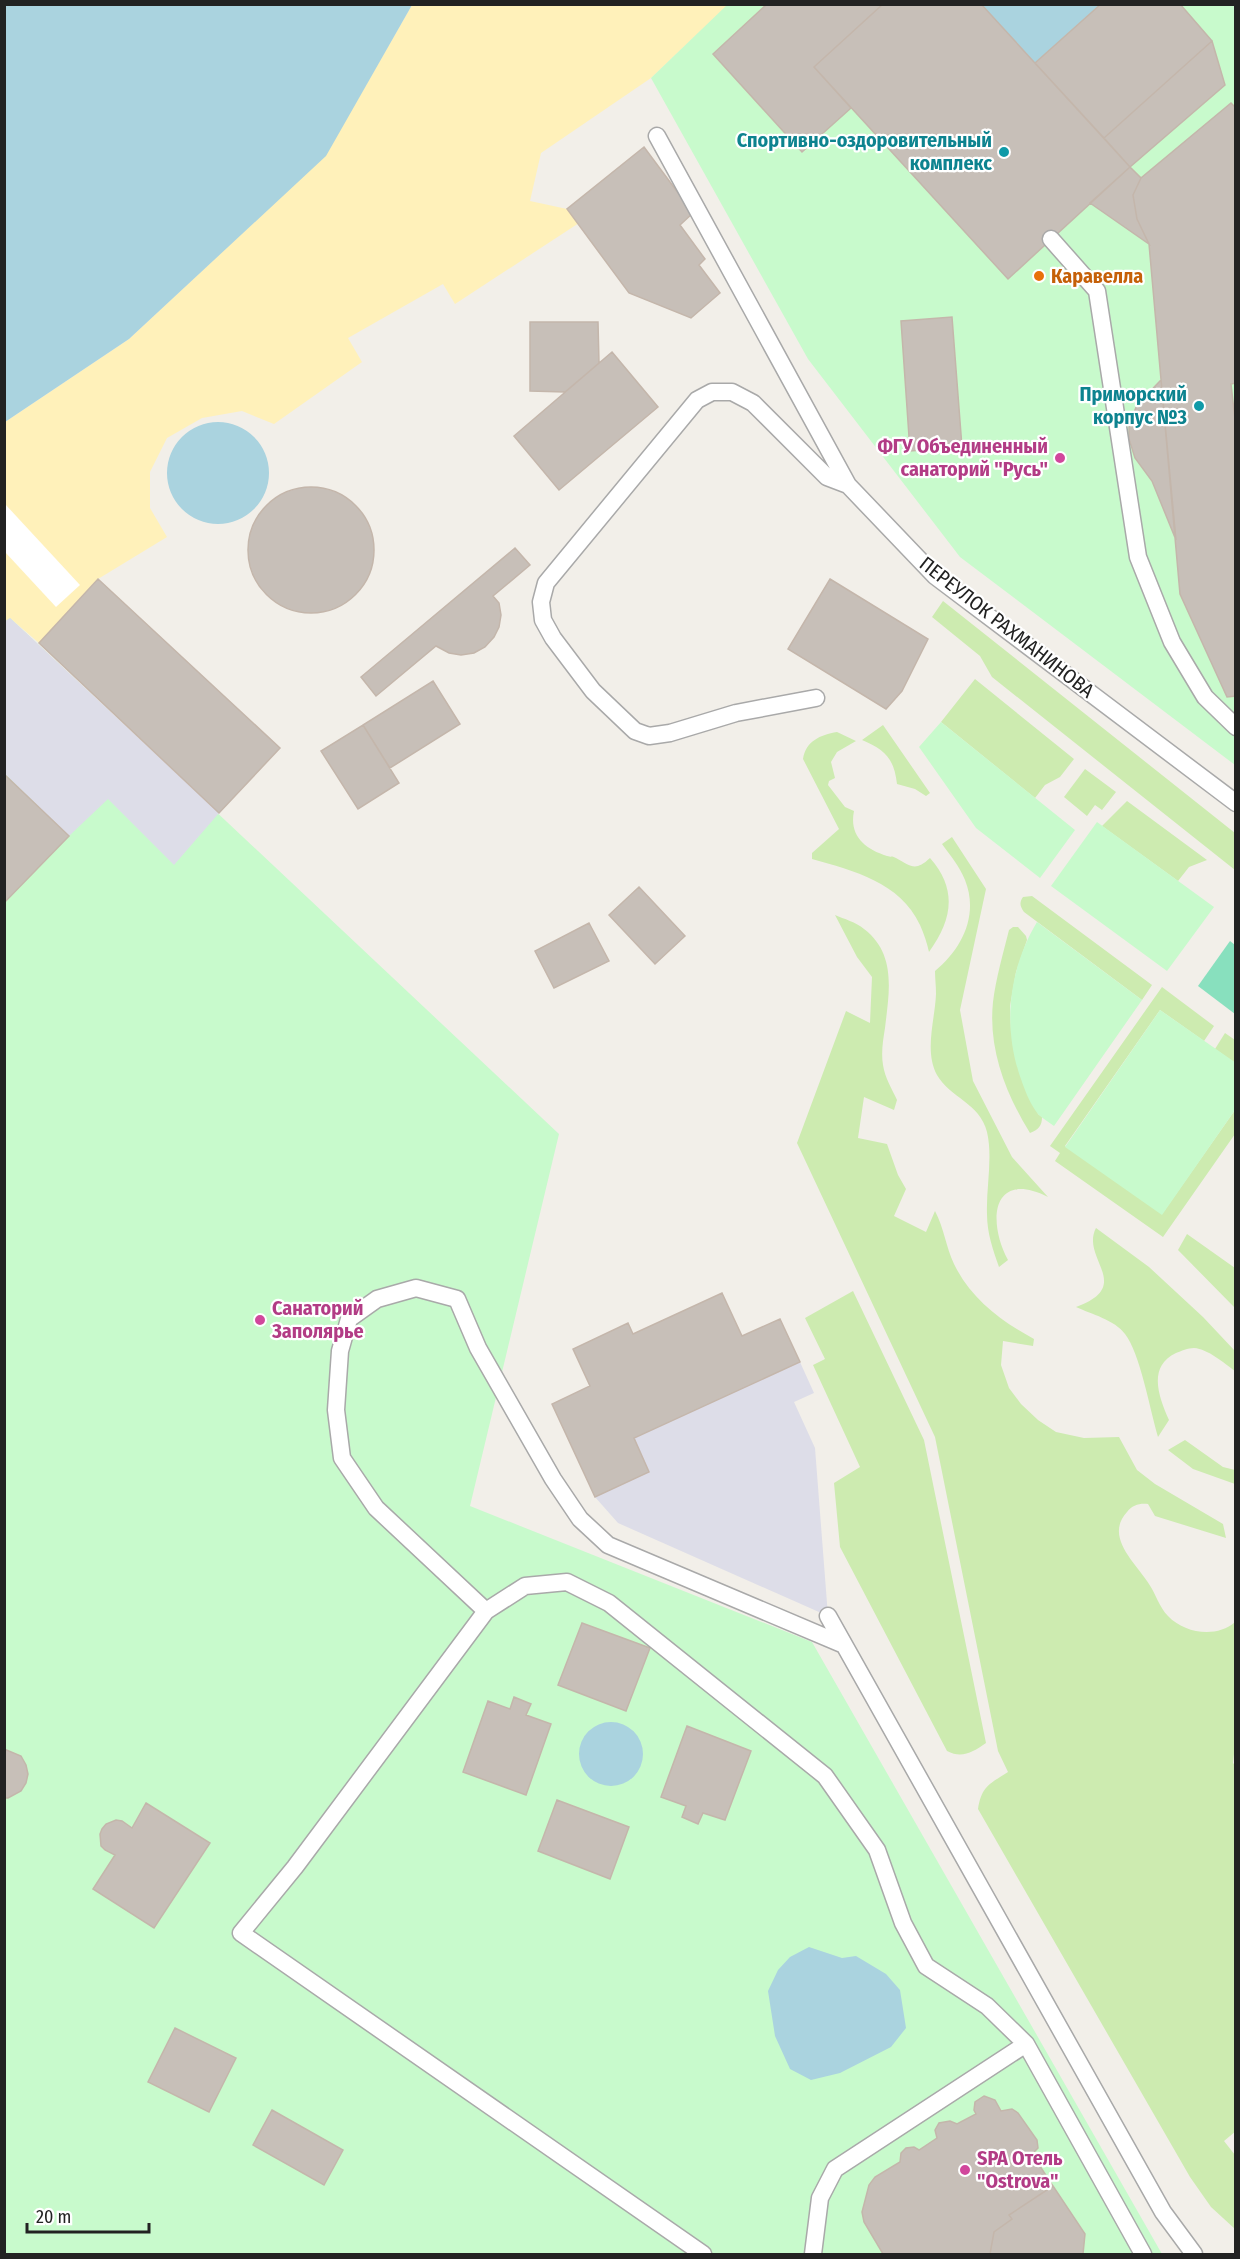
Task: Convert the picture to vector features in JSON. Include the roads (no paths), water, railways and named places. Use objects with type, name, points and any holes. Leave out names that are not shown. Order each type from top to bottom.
[{"type":"lane","name":"ПЕРЕУЛОК РАХМАНИНОВА","points":[[657,136],[848,484],[935,576],[1236,803]]},
{"type":"lane","points":[[1051,239],[1097,291],[1138,557],[1172,642],[1205,697],[1236,727]]},
{"type":"lane","points":[[816,698],[736,713],[670,733],[649,735],[635,731],[593,691],[553,638],[543,620],[541,602],[546,583],[697,400],[712,392],[732,392],[753,403],[827,477],[848,484]]},
{"type":"lane","points":[[486,1611],[376,1508],[342,1458],[336,1410],[340,1352],[349,1319],[377,1299],[416,1288],[457,1299],[478,1348],[553,1479],[580,1519],[608,1545],[844,1645]]},
{"type":"lane","points":[[703,2254],[241,1933],[295,1867],[486,1611],[525,1586],[567,1582],[609,1603],[825,1776],[877,1850],[903,1923],[926,1966],[987,2006],[1026,2043],[1143,2254]]},
{"type":"lane","points":[[828,1616],[1162,2212],[1194,2254]]},
{"type":"lane","points":[[813,2254],[820,2198],[835,2169],[1026,2043]]},
{"type":"water","points":[[5,4],[412,5],[326,156],[129,339],[5,422]]},
{"type":"water","points":[[981,5],[1101,5],[1035,63]]},
{"type":"water","points":[[218,422],[238,426],[254,437],[265,453],[269,473],[265,493],[254,509],[238,520],[218,524],[198,520],[182,509],[171,493],[167,473],[171,453],[182,437],[198,426]]},
{"type":"water","points":[[605,1722],[617,1722],[634,1731],[641,1742],[643,1754],[641,1766],[634,1777],[617,1786],[605,1786],[593,1781],[584,1772],[579,1760],[579,1748],[584,1736],[593,1727]]},
{"type":"water","points":[[809,1947],[842,1958],[856,1956],[886,1974],[900,1990],[906,2028],[891,2047],[840,2073],[811,2080],[790,2069],[775,2036],[768,1991],[778,1970],[790,1957]]},
{"type":"place","name":"Спортивно-оздоровительный комплекс","points":[[1004,152]]},
{"type":"place","name":"Каравелла","points":[[1039,276]]},
{"type":"place","name":"Приморский корпус №3","points":[[1199,406]]},
{"type":"place","name":"ФГУ Объединенный санаторий \"Русь\"","points":[[1060,458]]},
{"type":"place","name":"Санаторий Заполярье","points":[[260,1320]]},
{"type":"place","name":"SPA Отель \"Ostrova\"","points":[[965,2170]]}]
